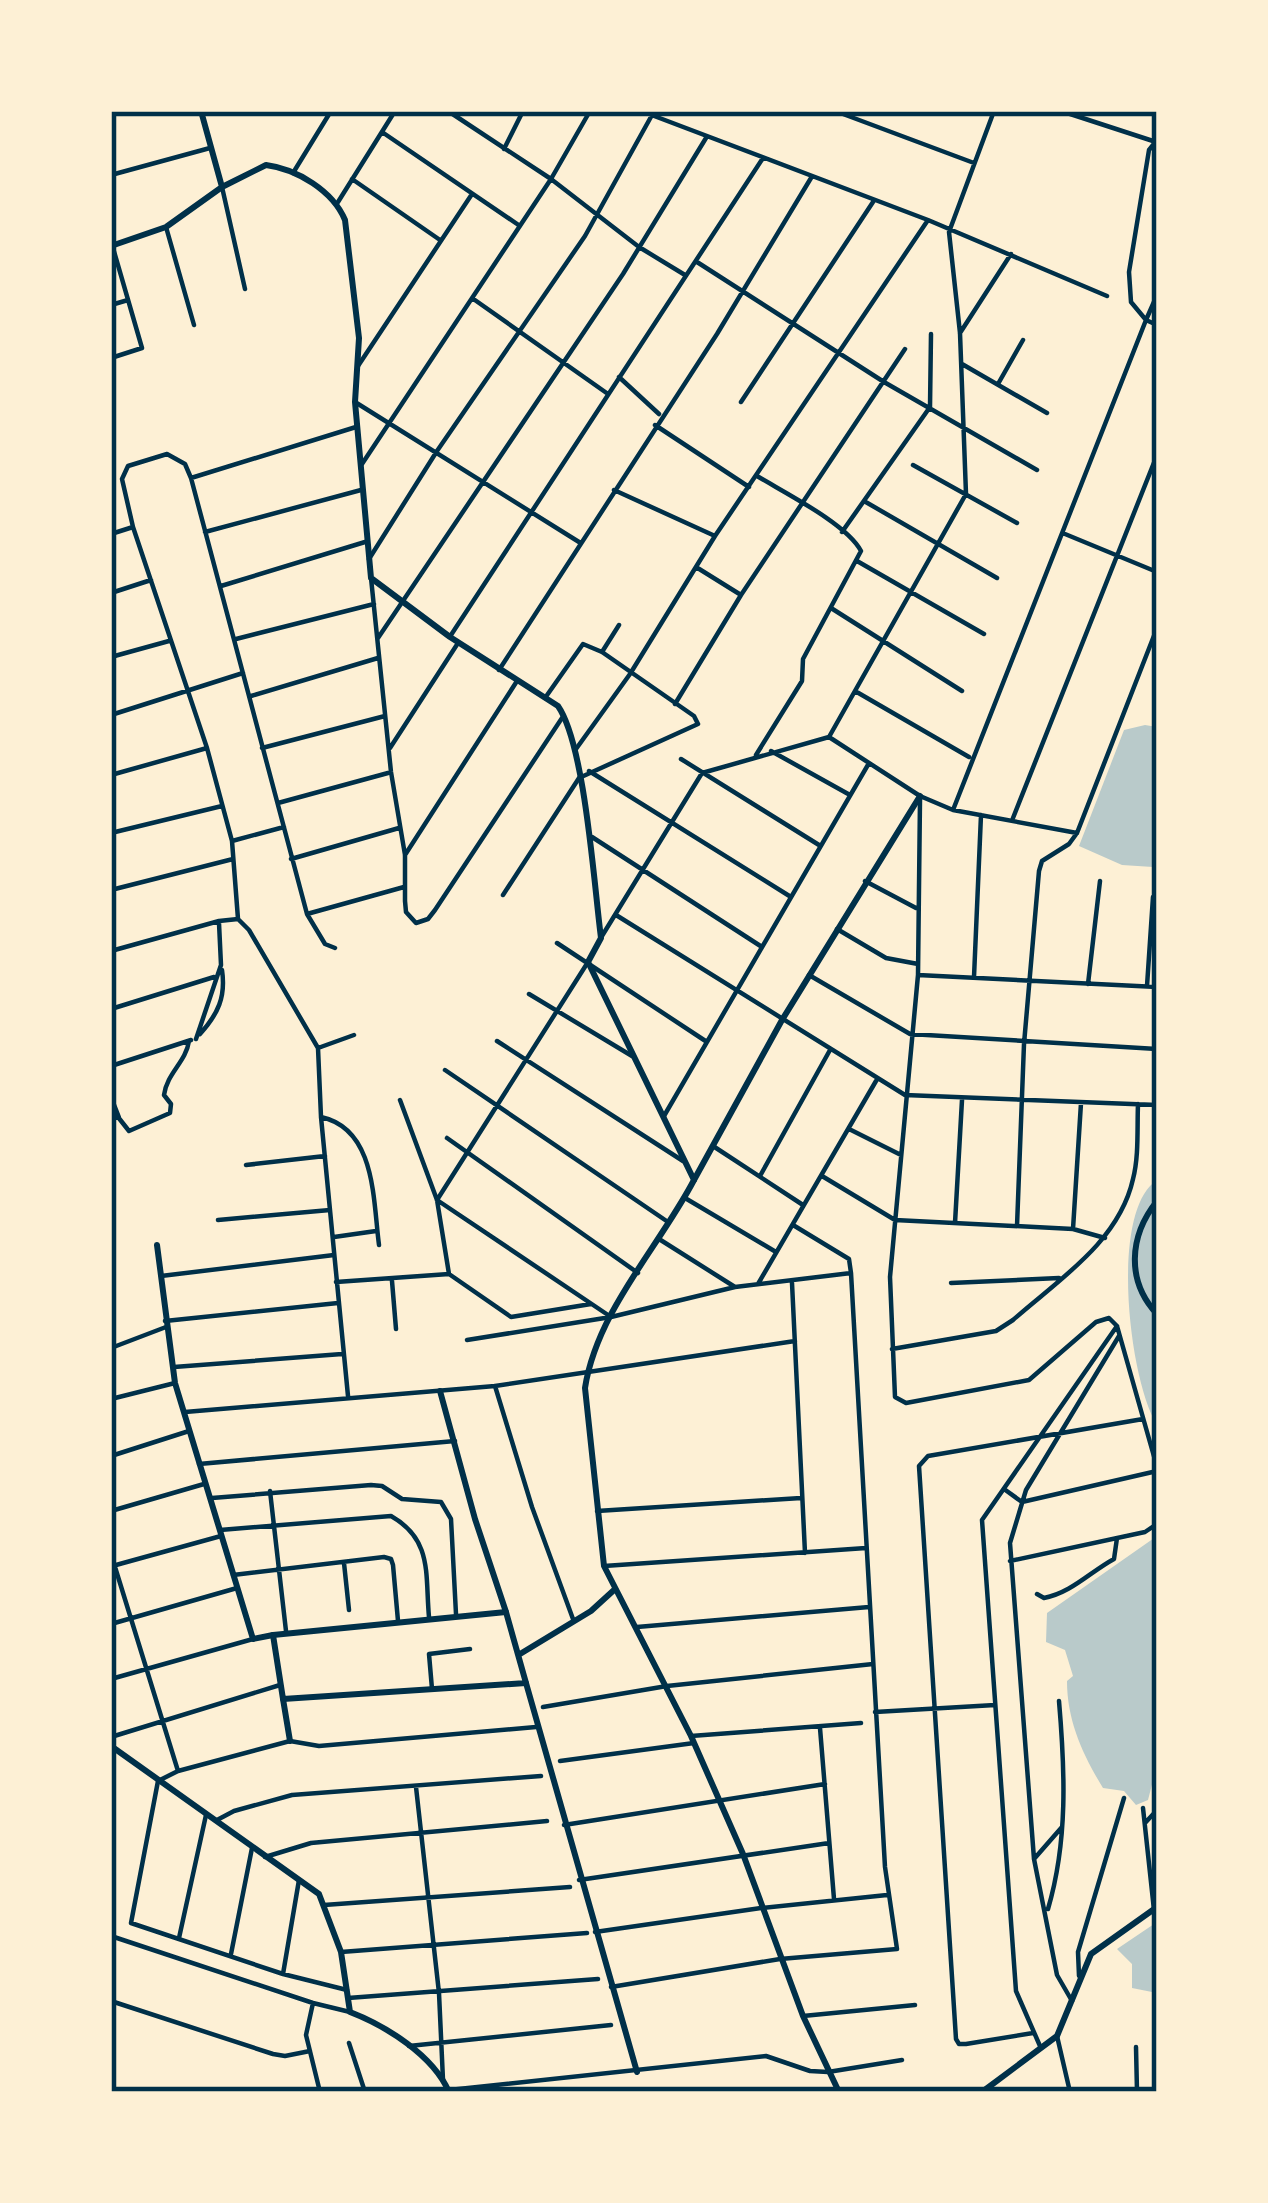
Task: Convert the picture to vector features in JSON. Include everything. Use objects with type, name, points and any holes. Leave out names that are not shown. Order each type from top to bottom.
[{"type":"main road","points":[[201,111],[222,187]]},
{"type":"main road","points":[[111,244],[166,227],[222,187],[266,165],[293,173],[338,202],[345,220],[358,366],[356,427],[371,578],[454,640],[558,706],[564,715],[575,750],[601,938],[588,962],[694,1180]]},
{"type":"main road","points":[[839,2092],[803,2016],[743,1854],[693,1740],[604,1566],[585,1388],[611,1317],[685,1198],[782,1020],[920,796]]},
{"type":"main road","points":[[111,1099],[114,1118]]},
{"type":"main road","points":[[1157,1201],[1137,1236],[1133,1263],[1139,1288],[1157,1314]]},
{"type":"main road","points":[[157,1245],[175,1383],[253,1639],[286,1631],[506,1612]]},
{"type":"main road","points":[[440,1391],[475,1519],[520,1654],[591,1932],[637,2072]]},
{"type":"main road","points":[[520,1654],[574,1622],[614,1590]]},
{"type":"main road","points":[[272,1635],[290,1742]]},
{"type":"main road","points":[[283,1700],[526,1683]]},
{"type":"main road","points":[[111,1746],[319,1894],[341,1952],[350,2012],[394,2034],[443,2080],[448,2091]]},
{"type":"main road","points":[[982,2092],[1057,2036],[1091,1954],[1156,1909]]},
{"type":"street","points":[[293,173],[331,111]]},
{"type":"street","points":[[338,202],[395,111]]},
{"type":"street","points":[[448,111],[460,114],[639,247],[685,275]]},
{"type":"street","points":[[504,149],[523,111]]},
{"type":"street","points":[[359,469],[590,111]]},
{"type":"street","points":[[640,111],[928,220],[1107,296]]},
{"type":"street","points":[[835,111],[974,163]]},
{"type":"street","points":[[601,938],[702,773],[830,736],[966,494],[960,333],[949,232],[994,111]]},
{"type":"street","points":[[1061,111],[1156,140],[1149,150],[1129,272],[1131,302],[1157,325]]},
{"type":"street","points":[[370,559],[597,215],[652,115]]},
{"type":"street","points":[[382,132],[520,226]]},
{"type":"street","points":[[378,638],[565,362],[706,138]]},
{"type":"street","points":[[111,175],[211,147]]},
{"type":"street","points":[[390,748],[531,512],[764,158]]},
{"type":"street","points":[[499,670],[745,290],[811,178]]},
{"type":"street","points":[[352,179],[440,241]]},
{"type":"street","points":[[222,187],[245,289]]},
{"type":"street","points":[[358,366],[472,194]]},
{"type":"street","points":[[741,402],[874,201]]},
{"type":"street","points":[[575,750],[631,674],[715,536],[928,220]]},
{"type":"street","points":[[166,227],[194,325]]},
{"type":"street","points":[[111,244],[142,349],[111,358]]},
{"type":"street","points":[[960,333],[1012,254]]},
{"type":"street","points":[[697,262],[884,382],[1037,470]]},
{"type":"street","points":[[952,810],[1157,295]]},
{"type":"street","points":[[472,298],[608,394]]},
{"type":"street","points":[[111,305],[128,300]]},
{"type":"street","points":[[842,532],[930,407],[932,334]]},
{"type":"street","points":[[998,384],[1023,340]]},
{"type":"street","points":[[675,704],[741,595],[905,349]]},
{"type":"street","points":[[962,364],[1047,413]]},
{"type":"street","points":[[619,377],[661,416]]},
{"type":"street","points":[[355,402],[580,543]]},
{"type":"street","points":[[655,425],[749,487]]},
{"type":"street","points":[[191,478],[356,427]]},
{"type":"street","points":[[335,948],[325,944],[307,914],[191,478],[179,459],[167,454],[128,466],[122,478],[133,526],[207,748],[232,841],[238,920],[249,930],[318,1048],[348,1396]]},
{"type":"street","points":[[1013,818],[1157,455]]},
{"type":"street","points":[[913,465],[1017,523]]},
{"type":"street","points":[[756,754],[802,681],[803,659],[857,561],[858,544],[757,476]]},
{"type":"street","points":[[205,532],[361,490]]},
{"type":"street","points":[[614,490],[715,536]]},
{"type":"street","points":[[864,500],[997,578]]},
{"type":"street","points":[[111,534],[133,526]]},
{"type":"street","points":[[1065,534],[1157,572]]},
{"type":"street","points":[[221,586],[367,542]]},
{"type":"street","points":[[857,561],[984,634]]},
{"type":"street","points":[[697,567],[741,595]]},
{"type":"street","points":[[371,578],[391,772],[405,856],[406,912],[416,923],[436,910],[564,715]]},
{"type":"street","points":[[111,593],[153,580]]},
{"type":"street","points":[[236,639],[374,604]]},
{"type":"street","points":[[831,608],[962,691]]},
{"type":"street","points":[[602,652],[619,625]]},
{"type":"street","points":[[1017,1226],[1024,1044],[1042,861],[1077,833],[1157,628]]},
{"type":"street","points":[[111,657],[171,641]]},
{"type":"street","points":[[503,895],[579,778],[695,728],[698,720],[602,652],[583,644],[545,698]]},
{"type":"street","points":[[251,696],[380,658]]},
{"type":"street","points":[[111,715],[244,672]]},
{"type":"street","points":[[405,856],[517,681]]},
{"type":"street","points":[[855,691],[971,759]]},
{"type":"street","points":[[262,748],[386,716]]},
{"type":"street","points":[[830,736],[920,796],[952,810],[1077,833]]},
{"type":"street","points":[[111,775],[207,748]]},
{"type":"street","points":[[772,751],[850,795]]},
{"type":"street","points":[[681,759],[821,846]]},
{"type":"street","points":[[662,1120],[869,763]]},
{"type":"street","points":[[590,771],[791,897]]},
{"type":"street","points":[[278,803],[391,772]]},
{"type":"street","points":[[920,796],[918,975],[890,1277],[895,1397],[902,1402],[1029,1380],[1096,1322],[1109,1318],[1117,1326],[1157,1469],[1022,1502],[1004,1489]]},
{"type":"street","points":[[111,833],[222,806]]},
{"type":"street","points":[[974,977],[980,814]]},
{"type":"street","points":[[232,841],[285,827]]},
{"type":"street","points":[[291,859],[398,828]]},
{"type":"street","points":[[587,834],[763,947]]},
{"type":"street","points":[[111,890],[235,859]]},
{"type":"street","points":[[865,881],[916,908]]},
{"type":"street","points":[[1088,983],[1100,881]]},
{"type":"street","points":[[307,914],[404,887]]},
{"type":"street","points":[[1147,986],[1153,897]]},
{"type":"street","points":[[616,915],[905,1095],[1157,1105]]},
{"type":"street","points":[[111,951],[238,920]]},
{"type":"street","points":[[111,1066],[192,1040],[220,1005],[225,988],[219,921]]},
{"type":"street","points":[[837,929],[886,958],[918,964]]},
{"type":"street","points":[[557,943],[707,1042]]},
{"type":"street","points":[[437,1200],[588,962]]},
{"type":"street","points":[[114,1118],[129,1131],[170,1113],[165,1084],[187,1052],[221,964]]},
{"type":"street","points":[[809,975],[910,1034],[1157,1049]]},
{"type":"street","points":[[918,975],[1157,987]]},
{"type":"street","points":[[111,1009],[217,976]]},
{"type":"street","points":[[529,994],[634,1058]]},
{"type":"street","points":[[318,1048],[354,1035]]},
{"type":"street","points":[[497,1041],[683,1161]]},
{"type":"street","points":[[760,1176],[830,1050]]},
{"type":"street","points":[[445,1070],[670,1223]]},
{"type":"street","points":[[758,1283],[877,1078]]},
{"type":"street","points":[[400,1100],[437,1200],[449,1274]]},
{"type":"street","points":[[955,1223],[962,1100]]},
{"type":"street","points":[[1073,1229],[1081,1102]]},
{"type":"street","points":[[892,1349],[996,1330],[1105,1238],[1123,1212],[1134,1178],[1138,1104]]},
{"type":"street","points":[[321,1117],[343,1125],[360,1144],[379,1245]]},
{"type":"street","points":[[849,1129],[901,1156]]},
{"type":"street","points":[[447,1138],[638,1274]]},
{"type":"street","points":[[713,1146],[804,1206]]},
{"type":"street","points":[[246,1165],[326,1156]]},
{"type":"street","points":[[822,1176],[895,1220],[1073,1229],[1105,1238]]},
{"type":"street","points":[[685,1198],[776,1252]]},
{"type":"street","points":[[437,1200],[611,1317]]},
{"type":"street","points":[[218,1220],[330,1210]]},
{"type":"street","points":[[611,1987],[780,1959],[897,1948],[888,1895],[875,1712],[849,1259],[793,1225]]},
{"type":"street","points":[[334,1237],[377,1231]]},
{"type":"street","points":[[659,1239],[735,1287]]},
{"type":"street","points":[[161,1276],[335,1255]]},
{"type":"street","points":[[467,1340],[611,1317],[735,1287],[851,1273]]},
{"type":"street","points":[[337,1282],[449,1274],[511,1317],[591,1304]]},
{"type":"street","points":[[951,1282],[1060,1278]]},
{"type":"street","points":[[392,1279],[396,1329]]},
{"type":"street","points":[[792,1281],[805,1553]]},
{"type":"street","points":[[111,1348],[166,1324],[338,1303]]},
{"type":"street","points":[[1042,2049],[1016,1991],[982,1520],[1117,1326]]},
{"type":"street","points":[[1072,2001],[1057,1975],[1034,1859],[1010,1543],[1022,1502],[1119,1336]]},
{"type":"street","points":[[184,1412],[495,1386],[795,1341]]},
{"type":"street","points":[[174,1367],[342,1354]]},
{"type":"street","points":[[111,1400],[175,1383]]},
{"type":"street","points":[[495,1386],[574,1622]]},
{"type":"street","points":[[1033,2033],[959,2044],[922,1459],[1143,1419]]},
{"type":"street","points":[[111,1456],[189,1431]]},
{"type":"street","points":[[199,1464],[455,1441]]},
{"type":"street","points":[[111,1511],[205,1484]]},
{"type":"street","points":[[210,1498],[382,1486],[401,1499],[441,1502],[451,1519],[456,1613]]},
{"type":"street","points":[[270,1491],[286,1631]]},
{"type":"street","points":[[597,1511],[802,1498]]},
{"type":"street","points":[[112,1566],[220,1533],[391,1516],[410,1526],[422,1544],[429,1617]]},
{"type":"street","points":[[1010,1561],[1145,1532],[1157,1524]]},
{"type":"street","points":[[1037,1594],[1044,1598],[1063,1594],[1114,1559],[1118,1538]]},
{"type":"street","points":[[604,1566],[866,1548]]},
{"type":"street","points":[[111,1554],[178,1771]]},
{"type":"street","points":[[233,1575],[391,1559],[398,1621]]},
{"type":"street","points":[[344,1562],[349,1610]]},
{"type":"street","points":[[111,1624],[237,1588]]},
{"type":"street","points":[[637,1627],[869,1607]]},
{"type":"street","points":[[111,1679],[253,1639]]},
{"type":"street","points":[[432,1689],[429,1654],[470,1649]]},
{"type":"street","points":[[543,1707],[667,1686],[872,1664]]},
{"type":"street","points":[[111,1737],[280,1685]]},
{"type":"street","points":[[1046,1915],[1062,1827],[1065,1775],[1059,1701]]},
{"type":"street","points":[[875,1712],[995,1705]]},
{"type":"street","points":[[560,1761],[693,1740],[861,1724]]},
{"type":"street","points":[[536,1726],[319,1747],[290,1742],[178,1771],[158,1781],[131,1923],[348,1994],[439,1993],[598,1979]]},
{"type":"street","points":[[820,1728],[834,1899]]},
{"type":"street","points":[[217,1820],[292,1796],[541,1776]]},
{"type":"street","points":[[564,1825],[825,1784]]},
{"type":"street","points":[[416,1786],[439,1993],[443,2080]]},
{"type":"street","points":[[1079,1976],[1078,1952],[1124,1798]]},
{"type":"street","points":[[1143,1808],[1156,1909]]},
{"type":"street","points":[[1145,1823],[1157,1810]]},
{"type":"street","points":[[179,1938],[206,1813]]},
{"type":"street","points":[[265,1857],[311,1844],[547,1821]]},
{"type":"street","points":[[1034,1859],[1062,1827]]},
{"type":"street","points":[[579,1880],[829,1843]]},
{"type":"street","points":[[231,1955],[252,1848]]},
{"type":"street","points":[[283,1974],[299,1880]]},
{"type":"street","points":[[324,1905],[570,1887]]},
{"type":"street","points":[[341,1952],[591,1932],[888,1895]]},
{"type":"street","points":[[111,1936],[350,2012]]},
{"type":"street","points":[[111,2001],[273,2054],[310,2051]]},
{"type":"street","points":[[313,2003],[306,2026],[320,2092]]},
{"type":"street","points":[[803,2016],[915,2005]]},
{"type":"street","points":[[409,2047],[610,2025]]},
{"type":"street","points":[[1057,2036],[1070,2092]]},
{"type":"street","points":[[349,2043],[365,2092]]},
{"type":"street","points":[[1136,2047],[1137,2092]]},
{"type":"street","points":[[448,2091],[766,2056],[828,2072],[902,2060]]},
{"type":"shaded area","points":[[1157,727],[1157,874],[1153,867],[1122,865],[1079,846],[1124,730]]},
{"type":"shaded area","points":[[1157,1180],[1157,1425],[1138,1372],[1128,1297],[1133,1225],[1142,1198]]},
{"type":"shaded area","points":[[1157,1536],[1157,1765],[1148,1800],[1136,1805],[1124,1791],[1103,1788],[1083,1750],[1068,1696],[1067,1681],[1073,1676],[1065,1650],[1046,1642],[1047,1613]]},
{"type":"shaded area","points":[[1157,1922],[1157,1993],[1132,1988],[1132,1964],[1117,1949]]}]
